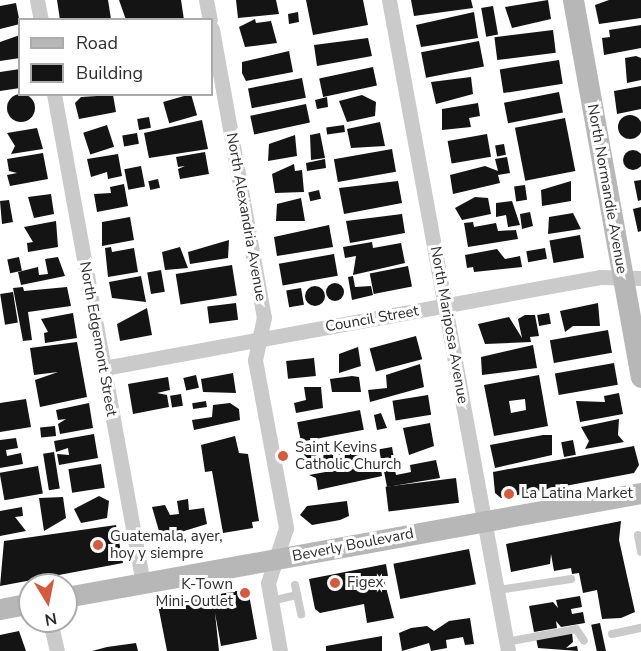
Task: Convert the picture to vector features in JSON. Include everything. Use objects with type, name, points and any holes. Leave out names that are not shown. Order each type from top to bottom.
[{"type":"main road","name":"North Normandie Avenue","points":[[573,0],[632,278],[641,377]]},
{"type":"main road","name":"Beverly Boulevard","points":[[78,595],[641,493]]},
{"type":"main road","points":[[0,609],[18,605]]},
{"type":"street","points":[[37,0],[40,18]]},
{"type":"street","points":[[206,0],[210,18]]},
{"type":"street","name":"North Mariposa Avenue","points":[[389,0],[507,646]]},
{"type":"street","name":"North Alexandria Avenue","points":[[213,35],[264,317],[257,340],[255,360],[286,528],[268,583],[280,651]]},
{"type":"street","name":"North Edgemont Street","points":[[54,96],[142,583]]},
{"type":"street","name":"Council Street","points":[[104,368],[445,306],[632,278]]},
{"type":"street","points":[[53,633],[57,651]]},
{"type":"lane","points":[[638,535],[641,552]]},
{"type":"lane","points":[[498,590],[571,579]]},
{"type":"lane","points":[[295,585],[301,614]]},
{"type":"lane","points":[[271,601],[297,595]]},
{"type":"lane","points":[[612,634],[641,628]]},
{"type":"lane","points":[[507,646],[576,629],[584,641]]},
{"type":"building","points":[[57,0],[108,0],[111,18],[60,18]]},
{"type":"building","points":[[119,0],[181,0],[184,18],[125,18]]},
{"type":"building","points":[[236,0],[276,0],[279,14],[238,18]]},
{"type":"building","points":[[306,0],[363,0],[368,25],[313,35]]},
{"type":"building","points":[[411,0],[471,0],[473,8],[414,16]]},
{"type":"building","points":[[548,0],[551,19],[512,28],[505,7]]},
{"type":"building","points":[[609,0],[641,0],[641,18],[599,24],[595,5]]},
{"type":"building","points":[[16,3],[18,24],[0,29],[0,6]]},
{"type":"building","points":[[493,6],[498,35],[486,37],[481,8]]},
{"type":"building","points":[[298,12],[299,22],[289,24],[288,14]]},
{"type":"building","points":[[474,12],[478,38],[421,47],[416,25]]},
{"type":"building","points":[[255,19],[256,23],[271,21],[277,43],[245,47],[239,27]]},
{"type":"building","points":[[641,25],[641,48],[604,55],[602,38],[610,37],[609,30]]},
{"type":"building","points":[[553,30],[556,53],[497,60],[494,37]]},
{"type":"building","points":[[18,36],[18,58],[0,61],[0,42]]},
{"type":"building","points":[[368,38],[372,56],[317,66],[314,45]]},
{"type":"building","points":[[479,41],[484,67],[426,78],[421,52]]},
{"type":"building","points":[[289,51],[293,72],[246,81],[242,73],[242,62]]},
{"type":"building","points":[[636,56],[641,58],[641,80],[627,83],[625,58]]},
{"type":"building","points":[[559,60],[563,84],[503,93],[500,69]]},
{"type":"building","points":[[373,67],[377,86],[323,97],[319,78]]},
{"type":"building","points":[[18,69],[18,88],[0,91],[0,72]]},
{"type":"building","points":[[471,77],[473,94],[436,104],[431,82]]},
{"type":"building","points":[[302,78],[306,98],[252,108],[248,88]]},
{"type":"building","points":[[641,86],[641,109],[617,114],[614,91]]},
{"type":"building","points":[[559,92],[563,113],[508,123],[504,103]]},
{"type":"building","points":[[16,95],[28,96],[34,103],[34,113],[26,121],[16,121],[8,113],[8,103]]},
{"type":"building","points":[[362,95],[376,102],[375,116],[347,122],[339,101]]},
{"type":"building","points":[[113,96],[116,112],[79,119],[75,103],[81,97]]},
{"type":"building","points":[[192,96],[197,115],[169,123],[163,102]]},
{"type":"building","points":[[327,97],[328,107],[317,109],[315,100]]},
{"type":"building","points":[[478,103],[480,116],[469,118],[471,127],[442,130],[442,109]]},
{"type":"building","points":[[306,104],[310,123],[254,134],[250,116]]},
{"type":"building","points":[[630,115],[635,116],[641,122],[641,132],[635,138],[630,139],[625,138],[619,132],[618,127],[619,122],[625,116]]},
{"type":"building","points":[[149,117],[151,128],[139,130],[137,119]]},
{"type":"building","points":[[565,118],[575,171],[525,181],[515,128]]},
{"type":"building","points":[[202,120],[208,149],[149,158],[144,133]]},
{"type":"building","points":[[380,122],[385,146],[351,148],[347,129]]},
{"type":"building","points":[[107,125],[114,147],[90,155],[83,133]]},
{"type":"building","points":[[344,125],[345,132],[327,134],[326,128]]},
{"type":"building","points":[[37,128],[43,149],[11,154],[15,146],[7,133]]},
{"type":"building","points":[[137,133],[139,144],[124,146],[122,136]]},
{"type":"building","points":[[320,133],[325,158],[311,160],[310,135]]},
{"type":"building","points":[[487,134],[491,157],[452,164],[448,141]]},
{"type":"building","points":[[295,135],[297,156],[268,161],[269,144]]},
{"type":"building","points":[[504,144],[506,155],[497,156],[495,146]]},
{"type":"building","points":[[392,149],[396,172],[338,182],[334,159]]},
{"type":"building","points":[[633,150],[640,153],[642,164],[640,167],[633,170],[626,167],[623,160],[626,153]]},
{"type":"building","points":[[205,152],[209,174],[180,179],[178,169],[185,166],[178,167],[176,157]]},
{"type":"building","points":[[43,153],[48,179],[10,186],[7,175],[17,173],[9,171],[7,159]]},
{"type":"building","points":[[118,154],[122,176],[108,179],[107,172],[91,177],[87,159]]},
{"type":"building","points":[[507,157],[510,173],[498,175],[500,183],[453,194],[450,175],[485,166],[498,171],[495,159]]},
{"type":"building","points":[[325,159],[326,168],[307,171],[306,163]]},
{"type":"building","points":[[294,164],[295,171],[302,170],[304,192],[275,193],[272,174]]},
{"type":"building","points":[[141,166],[145,187],[128,190],[124,169]]},
{"type":"building","points":[[158,179],[160,188],[150,190],[148,181]]},
{"type":"building","points":[[641,180],[641,200],[638,201],[634,181]]},
{"type":"building","points":[[398,181],[402,203],[344,214],[339,188]]},
{"type":"building","points":[[571,181],[571,201],[542,206],[541,190]]},
{"type":"building","points":[[124,184],[128,206],[97,212],[94,194],[111,193],[110,187]]},
{"type":"building","points":[[525,185],[527,200],[516,201],[514,187]]},
{"type":"building","points":[[319,190],[321,199],[310,201],[308,192]]},
{"type":"building","points":[[51,194],[54,214],[34,218],[28,197]]},
{"type":"building","points":[[475,197],[488,198],[491,214],[462,220],[455,208]]},
{"type":"building","points":[[301,198],[305,221],[276,221],[277,204]]},
{"type":"building","points":[[9,200],[13,222],[2,224],[0,201]]},
{"type":"building","points":[[512,201],[520,225],[508,227],[506,215],[496,217],[496,203]]},
{"type":"building","points":[[641,207],[641,231],[638,232],[633,209]]},
{"type":"building","points":[[530,212],[533,226],[522,229],[520,214]]},
{"type":"building","points":[[573,213],[581,229],[548,234],[549,217]]},
{"type":"building","points":[[402,214],[405,233],[350,243],[346,221]]},
{"type":"building","points":[[130,217],[134,240],[102,246],[102,222]]},
{"type":"building","points":[[56,221],[58,247],[28,252],[27,243],[33,242],[24,227]]},
{"type":"building","points":[[473,222],[474,227],[496,223],[498,231],[516,230],[518,239],[468,247],[464,223]]},
{"type":"building","points":[[329,225],[333,247],[277,256],[274,237]]},
{"type":"building","points":[[580,235],[584,258],[553,263],[549,240]]},
{"type":"building","points":[[229,240],[228,258],[190,264],[188,252]]},
{"type":"building","points":[[372,242],[373,248],[401,243],[405,263],[353,275],[356,256],[345,258],[343,247]]},
{"type":"building","points":[[111,247],[112,252],[134,248],[138,272],[108,277],[105,248]]},
{"type":"building","points":[[180,247],[188,268],[165,270],[162,252]]},
{"type":"building","points":[[545,248],[547,259],[528,262],[526,251]]},
{"type":"building","points":[[497,249],[505,259],[520,256],[522,267],[474,272],[473,267],[467,268],[465,255]]},
{"type":"building","points":[[334,254],[338,276],[283,285],[279,264]]},
{"type":"building","points":[[19,257],[22,271],[10,273],[7,259]]},
{"type":"building","points":[[58,257],[65,276],[21,285],[18,272],[38,267],[39,275],[48,274],[45,259]]},
{"type":"building","points":[[232,265],[237,296],[181,305],[176,274]]},
{"type":"building","points":[[408,266],[412,287],[374,294],[370,273]]},
{"type":"building","points":[[161,270],[165,292],[151,294],[147,272]]},
{"type":"building","points":[[141,276],[146,302],[112,298],[109,282]]},
{"type":"building","points":[[353,276],[355,287],[371,286],[373,295],[352,300],[348,277]]},
{"type":"building","points":[[331,283],[339,283],[344,288],[342,299],[331,301],[326,296],[326,288]]},
{"type":"building","points":[[315,286],[322,289],[325,296],[322,303],[315,306],[308,303],[305,296],[308,289]]},
{"type":"building","points":[[23,287],[24,291],[67,287],[71,306],[28,312],[32,340],[23,341],[13,288]]},
{"type":"building","points":[[301,288],[304,305],[289,307],[286,291]]},
{"type":"building","points":[[13,292],[18,323],[5,325],[0,294]]},
{"type":"building","points":[[236,303],[238,320],[209,323],[207,307]]},
{"type":"building","points":[[598,303],[600,326],[573,326],[565,332],[560,311]]},
{"type":"building","points":[[147,308],[152,335],[120,341],[117,324]]},
{"type":"building","points":[[73,313],[77,338],[45,343],[44,333],[48,332],[41,319]]},
{"type":"building","points":[[549,313],[551,324],[539,326],[537,315]]},
{"type":"building","points":[[525,315],[535,315],[539,336],[530,337],[531,342],[485,344],[478,324],[509,317],[522,338],[518,319]]},
{"type":"building","points":[[608,330],[612,353],[554,363],[550,340]]},
{"type":"building","points":[[416,336],[422,359],[376,372],[370,348]]},
{"type":"building","points":[[77,342],[87,397],[40,407],[35,380],[58,372],[34,375],[30,348]]},
{"type":"building","points":[[533,345],[537,368],[482,375],[481,357]]},
{"type":"building","points":[[358,347],[361,366],[339,373],[339,354]]},
{"type":"building","points":[[314,358],[316,376],[288,379],[286,361]]},
{"type":"building","points":[[614,363],[618,385],[559,395],[555,373]]},
{"type":"building","points":[[420,364],[424,387],[370,402],[368,390],[387,388],[386,375]]},
{"type":"building","points":[[233,373],[236,393],[203,392],[201,379]]},
{"type":"building","points":[[196,375],[199,388],[186,391],[183,378]]},
{"type":"building","points":[[539,375],[548,426],[494,436],[484,385]],"holes":[[[525,399],[526,410],[511,413],[509,401]]]},
{"type":"building","points":[[168,377],[170,390],[157,393],[167,395],[169,407],[133,414],[128,384]]},
{"type":"building","points":[[359,377],[361,392],[332,392],[330,379]]},
{"type":"building","points":[[304,387],[321,387],[323,408],[296,413],[294,403],[306,400]]},
{"type":"building","points":[[619,393],[623,414],[580,422],[576,401],[605,402],[604,396]]},
{"type":"building","points":[[181,394],[183,406],[172,408],[170,396]]},
{"type":"building","points":[[428,395],[431,415],[396,420],[392,401]]},
{"type":"building","points":[[26,399],[31,427],[0,432],[0,403]]},
{"type":"building","points":[[206,401],[207,407],[193,409],[192,403]]},
{"type":"building","points":[[89,403],[93,428],[60,434],[58,424],[66,419],[58,420],[56,410]]},
{"type":"building","points":[[230,403],[239,409],[240,420],[194,430],[192,420],[212,417],[213,405]]},
{"type":"building","points":[[360,410],[364,430],[301,442],[297,422]]},
{"type":"building","points":[[381,413],[387,428],[377,430],[374,415]]},
{"type":"building","points":[[619,419],[618,435],[624,442],[585,449],[589,441],[581,427]]},
{"type":"building","points":[[430,423],[434,446],[409,455],[403,428]]},
{"type":"building","points":[[55,426],[56,436],[41,438],[40,428]]},
{"type":"building","points":[[94,434],[98,458],[59,465],[57,454],[69,455],[68,448],[56,452],[54,441]]},
{"type":"building","points":[[552,435],[552,455],[495,468],[490,445]]},
{"type":"building","points":[[235,436],[239,453],[248,454],[259,521],[252,522],[253,528],[223,533],[212,471],[205,472],[201,445]]},
{"type":"building","points":[[16,438],[18,448],[6,450],[7,456],[21,453],[23,464],[0,468],[0,440]]},
{"type":"building","points":[[573,440],[576,455],[564,457],[561,442]]},
{"type":"building","points":[[357,442],[360,462],[307,470],[304,450]]},
{"type":"building","points":[[634,446],[639,465],[634,473],[501,498],[495,493],[493,472]]},
{"type":"building","points":[[392,447],[394,458],[381,460],[379,449]]},
{"type":"building","points":[[54,452],[60,489],[49,490],[43,454]]},
{"type":"building","points":[[436,460],[440,478],[387,487],[383,466],[394,465],[396,475],[411,472],[410,465]]},
{"type":"building","points":[[380,462],[382,476],[318,490],[316,478],[309,475]]},
{"type":"building","points":[[101,464],[105,488],[72,493],[68,469]]},
{"type":"building","points":[[38,466],[43,494],[4,500],[0,473]]},
{"type":"building","points":[[456,478],[459,503],[389,511],[386,487]]},
{"type":"building","points":[[99,496],[109,501],[107,518],[81,523],[74,509]]},
{"type":"building","points":[[63,497],[66,518],[44,531],[39,498]]},
{"type":"building","points":[[188,499],[189,510],[204,508],[207,524],[161,538],[152,507],[165,505],[170,515],[179,514],[177,501]]},
{"type":"building","points":[[347,501],[349,516],[340,520],[312,525],[300,515],[307,506]]},
{"type":"building","points":[[22,507],[23,516],[15,517],[26,531],[0,536],[0,511]]},
{"type":"building","points":[[621,521],[619,540],[635,612],[621,618],[602,619],[597,590],[583,593],[579,573],[572,574],[571,568],[554,571],[551,554],[550,564],[511,572],[506,544]]},
{"type":"building","points":[[116,525],[123,563],[70,573],[18,573],[18,583],[0,586],[4,541]]},
{"type":"building","points":[[469,549],[476,584],[400,599],[393,564]]},
{"type":"building","points":[[386,564],[388,576],[383,576],[394,618],[367,623],[364,604],[320,613],[315,609],[309,579]]},
{"type":"building","points":[[248,589],[257,639],[221,646],[215,613],[219,651],[167,651],[158,605]]},
{"type":"building","points":[[580,596],[582,607],[571,609],[572,614],[583,612],[585,623],[561,627],[556,621],[557,628],[534,632],[529,606],[553,602],[558,608],[556,600]]},
{"type":"building","points":[[470,618],[474,644],[465,645],[463,637],[446,640],[447,648],[431,651],[429,643],[402,651],[399,633],[411,628],[427,626],[434,631],[449,621]]},
{"type":"building","points":[[600,623],[606,651],[597,651],[591,625]]},
{"type":"building","points":[[18,631],[26,651],[0,651],[0,635]]},
{"type":"building","points":[[572,632],[573,642],[566,648],[577,646],[578,651],[538,648],[536,638]]},
{"type":"building","points":[[382,636],[382,651],[326,651],[326,646]]},
{"type":"building","points":[[136,643],[138,651],[92,651],[107,647]]},
{"type":"place","name":"Saint Kevins Catholic Church","points":[[283,456]]},
{"type":"place","name":"La Latina Market","points":[[509,494]]},
{"type":"place","name":"Guatemala, ayer, hoy y siempre","points":[[98,545]]},
{"type":"place","name":"Figex","points":[[335,583]]},
{"type":"place","name":"K-Town Mini-Outlet","points":[[245,593]]}]
